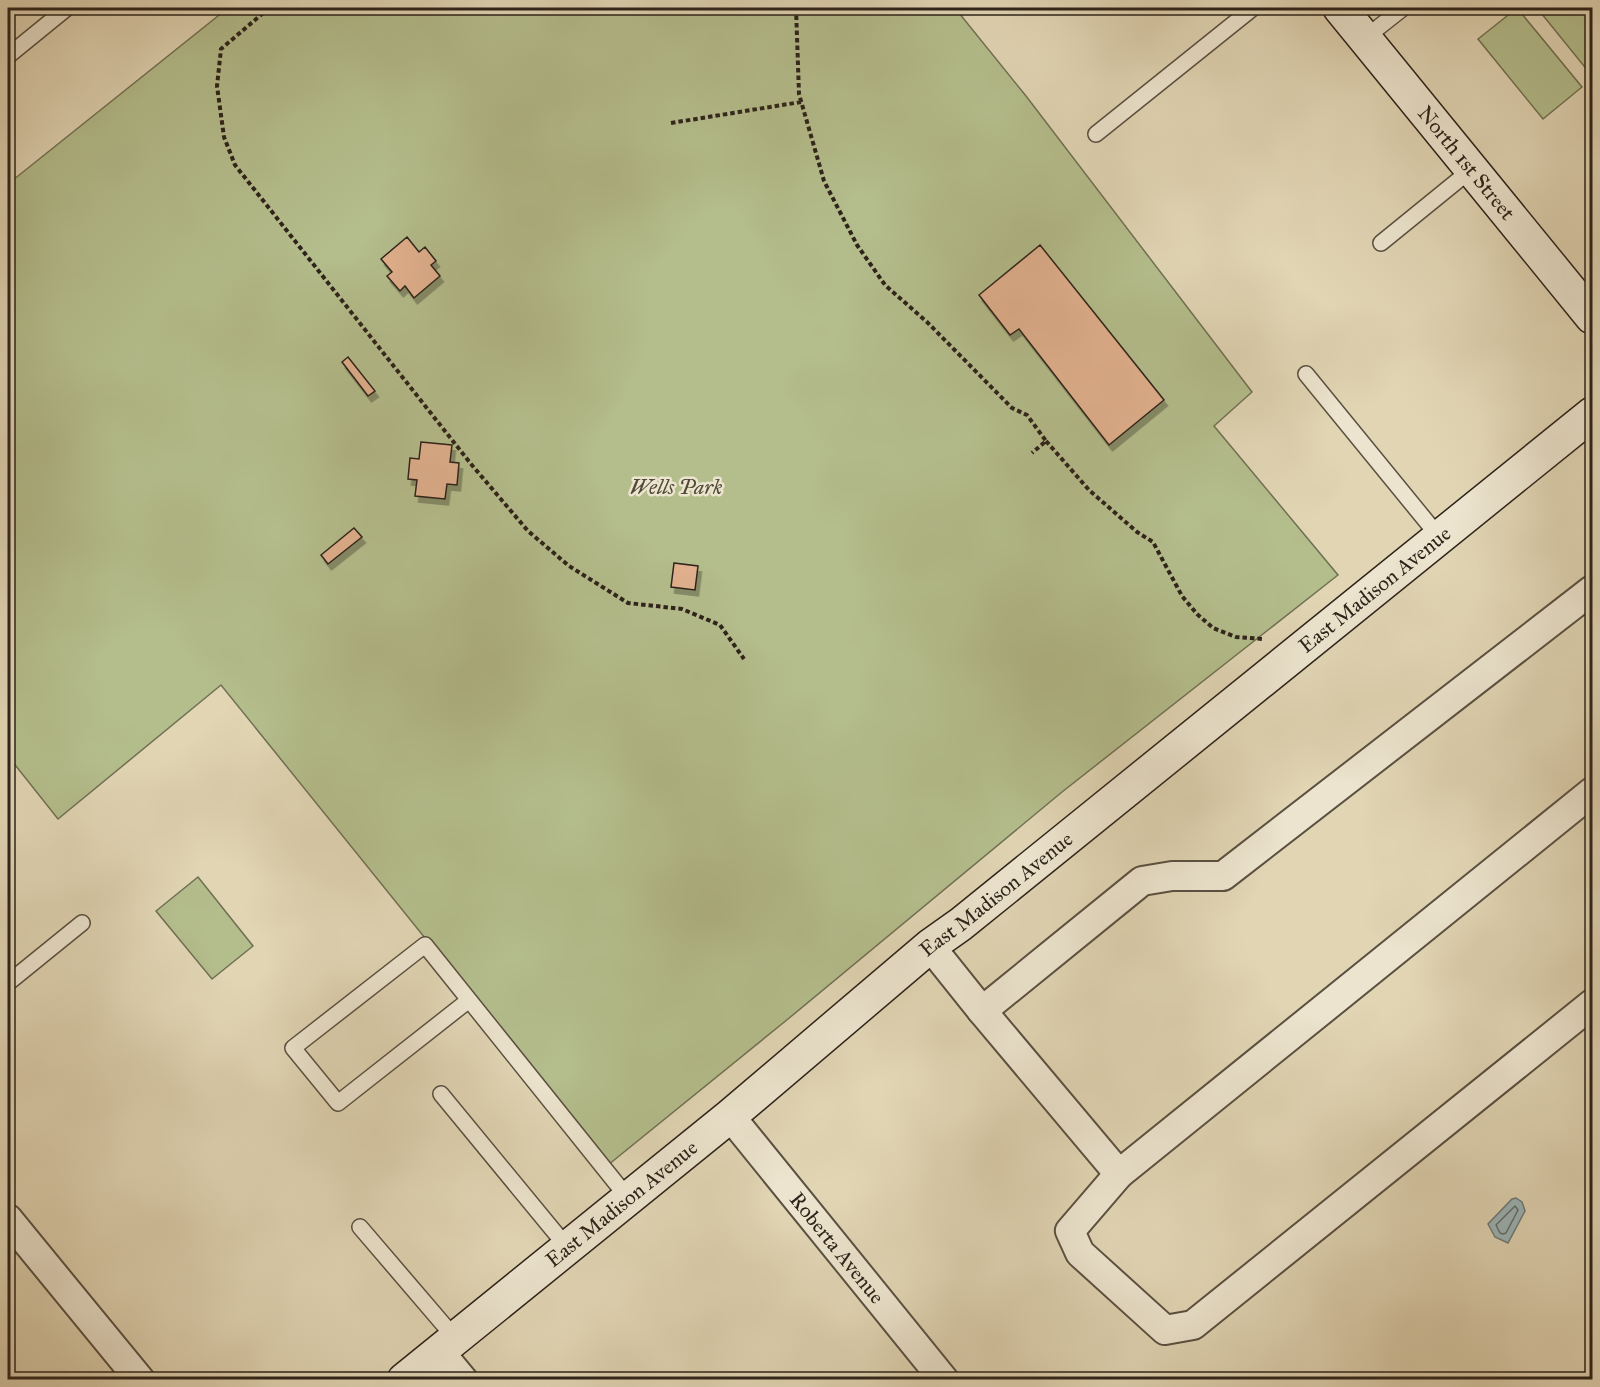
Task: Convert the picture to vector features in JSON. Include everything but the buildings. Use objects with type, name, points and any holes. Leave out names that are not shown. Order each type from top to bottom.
[{"type":"street","name":"North 1st Street","points":[[1340,8],[1593,317]]},
{"type":"street","name":"East Madison Avenue","points":[[404,1380],[730,1116],[930,946],[1593,414]]},
{"type":"street","points":[[982,1011],[1142,881],[1172,876],[1223,876],[1593,590]]},
{"type":"street","points":[[1593,792],[1119,1174],[1070,1231],[1080,1253],[1165,1330],[1193,1325],[1593,1004]]},
{"type":"street","points":[[930,946],[1119,1174]]},
{"type":"street","name":"Roberta Avenue","points":[[730,1116],[944,1380]]},
{"type":"street","points":[[8,1219],[140,1380]]},
{"type":"street","points":[[447,1345],[463,1380]]},
{"type":"lane","points":[[8,56],[67,8]]},
{"type":"lane","points":[[1096,134],[1253,8]]},
{"type":"lane","points":[[1365,38],[1403,8]]},
{"type":"lane","points":[[1381,243],[1472,169]]},
{"type":"lane","points":[[1306,374],[1440,537]]},
{"type":"lane","points":[[8,983],[82,923]]},
{"type":"lane","points":[[469,1000],[339,1103],[293,1047],[425,945],[628,1198]]},
{"type":"lane","points":[[441,1094],[567,1248]]},
{"type":"lane","points":[[360,1227],[447,1345]]},
{"type":"path","points":[[269,8],[221,49],[217,86],[224,137],[235,165],[463,454],[528,531],[569,566],[628,603],[682,609],[720,625],[744,658]]},
{"type":"path","points":[[796,8],[801,102],[824,181],[857,245],[885,285],[927,322],[1012,408],[1027,415],[1046,441],[1089,490],[1153,542],[1182,596],[1197,614],[1213,628],[1236,637],[1270,639],[1289,659]]},
{"type":"path","points":[[670,123],[801,102]]},
{"type":"path","points":[[1032,453],[1046,441]]},
{"type":"green space","name":"Wells Park","points":[[228,8],[955,8],[1026,96],[1252,392],[1214,426],[1338,575],[1062,792],[608,1165],[221,685],[58,819],[8,756],[8,184]]},
{"type":"green space","points":[[1517,8],[1582,87],[1543,119],[1478,39]]},
{"type":"green space","points":[[1537,8],[1592,8],[1592,76]]},
{"type":"green space","points":[[198,877],[253,946],[212,979],[156,911]]},
{"type":"water","points":[[1516,1198],[1522,1202],[1525,1211],[1508,1243],[1495,1237],[1488,1224],[1512,1199]]}]
